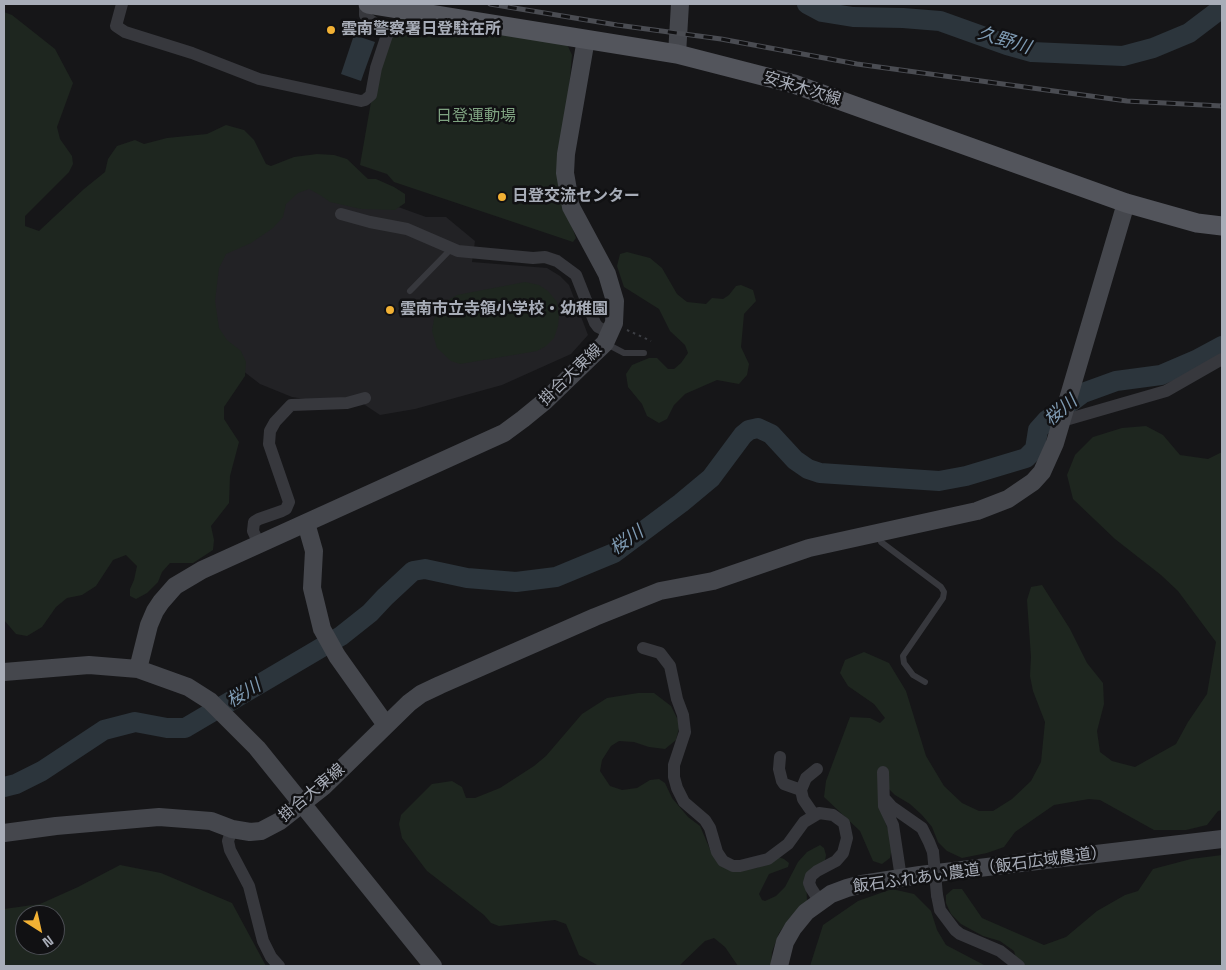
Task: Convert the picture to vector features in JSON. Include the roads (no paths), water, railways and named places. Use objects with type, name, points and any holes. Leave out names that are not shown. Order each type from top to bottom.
[{"type":"main road","name":"安来木次線","points":[[367,4],[676,54],[794,84],[1126,202],[1196,223],[1222,226]]},
{"type":"street","points":[[122,4],[116,26],[125,32],[186,50],[259,79],[361,101],[371,95],[376,68],[387,35],[381,27],[365,15],[367,4]]},
{"type":"street","points":[[676,54],[680,4]]},
{"type":"street","name":"掛合大東線","points":[[138,669],[149,625],[167,593],[175,586],[195,574],[259,544],[504,433],[545,400],[613,334],[615,301],[611,286],[571,207],[566,173],[566,154],[586,39]]},
{"type":"street","name":"掛合大東線","points":[[4,833],[56,826],[160,817],[211,821],[232,829],[250,832],[266,829],[280,821],[323,787],[409,702],[428,691],[595,617],[660,591],[713,581],[809,548],[977,511],[1008,499],[1032,482],[1042,472],[1055,443],[1126,202]]},
{"type":"street","points":[[341,214],[407,229],[451,249],[533,258],[545,257],[564,264],[576,275],[598,327],[613,334]]},
{"type":"street","points":[[1063,418],[1166,391],[1222,359]]},
{"type":"street","points":[[259,544],[253,531],[254,522],[286,509],[289,502],[269,444],[270,431],[275,422],[291,405],[347,403],[365,398]]},
{"type":"street","points":[[306,523],[314,551],[312,588],[322,629],[330,644],[386,725]]},
{"type":"street","points":[[642,648],[660,653],[670,666],[685,732],[674,765],[677,788],[684,802],[705,820],[710,828],[717,852],[723,861],[733,866],[740,866],[768,859],[788,844],[804,822],[819,813],[833,815],[844,824],[847,838],[846,846],[840,857],[811,876],[810,888],[820,902]]},
{"type":"street","points":[[4,672],[89,665],[138,669],[181,684],[210,701],[256,748],[434,966]]},
{"type":"street","points":[[780,757],[779,769],[782,781],[784,784],[801,790]]},
{"type":"street","points":[[814,815],[803,798],[801,790],[806,778],[817,769]]},
{"type":"street","points":[[883,772],[884,806],[893,825],[901,878]]},
{"type":"street","points":[[884,798],[892,807],[922,828],[933,852],[940,910],[955,930],[960,934],[1000,951],[1019,966]]},
{"type":"street","points":[[232,829],[228,841],[230,850],[249,886],[263,941],[279,966]]},
{"type":"street","name":"飯石ふれあい農道（飯石広域農道）","points":[[779,966],[785,942],[806,912],[831,894],[846,888],[901,878],[1222,839]]},
{"type":"lane","points":[[410,291],[451,249]]},
{"type":"lane","points":[[613,334],[624,353],[644,353]]},
{"type":"lane","points":[[879,534],[881,542],[941,587],[944,592],[943,598],[903,656],[904,663],[913,676],[925,682]]},
{"type":"waterway","name":"久野川","points":[[807,4],[822,12],[853,17],[940,21],[1032,52],[1123,56],[1153,48],[1189,33],[1222,8]]},
{"type":"waterway","name":"桜川","points":[[4,787],[16,784],[42,771],[104,730],[135,722],[167,728],[185,728],[341,636],[370,613],[413,571],[425,569],[467,578],[516,582],[556,577],[614,553],[711,478],[743,435],[749,430],[758,428],[771,434],[795,460],[808,469],[820,473],[939,481],[966,476],[1026,458],[1035,449],[1038,430],[1047,420],[1083,393],[1116,381],[1161,375],[1222,346]]},
{"type":"railway","points":[[490,4],[617,25],[721,39],[857,64],[1127,101],[1222,106]]},
{"type":"place","name":"雲南警察署日登駐在所","points":[[331,30]]},
{"type":"place","name":"日登交流センター","points":[[502,197]]},
{"type":"place","name":"雲南市立寺領小学校・幼稚園","points":[[390,310]]},
{"type":"park label","name":"日登運動場","points":[[476,117]]}]
